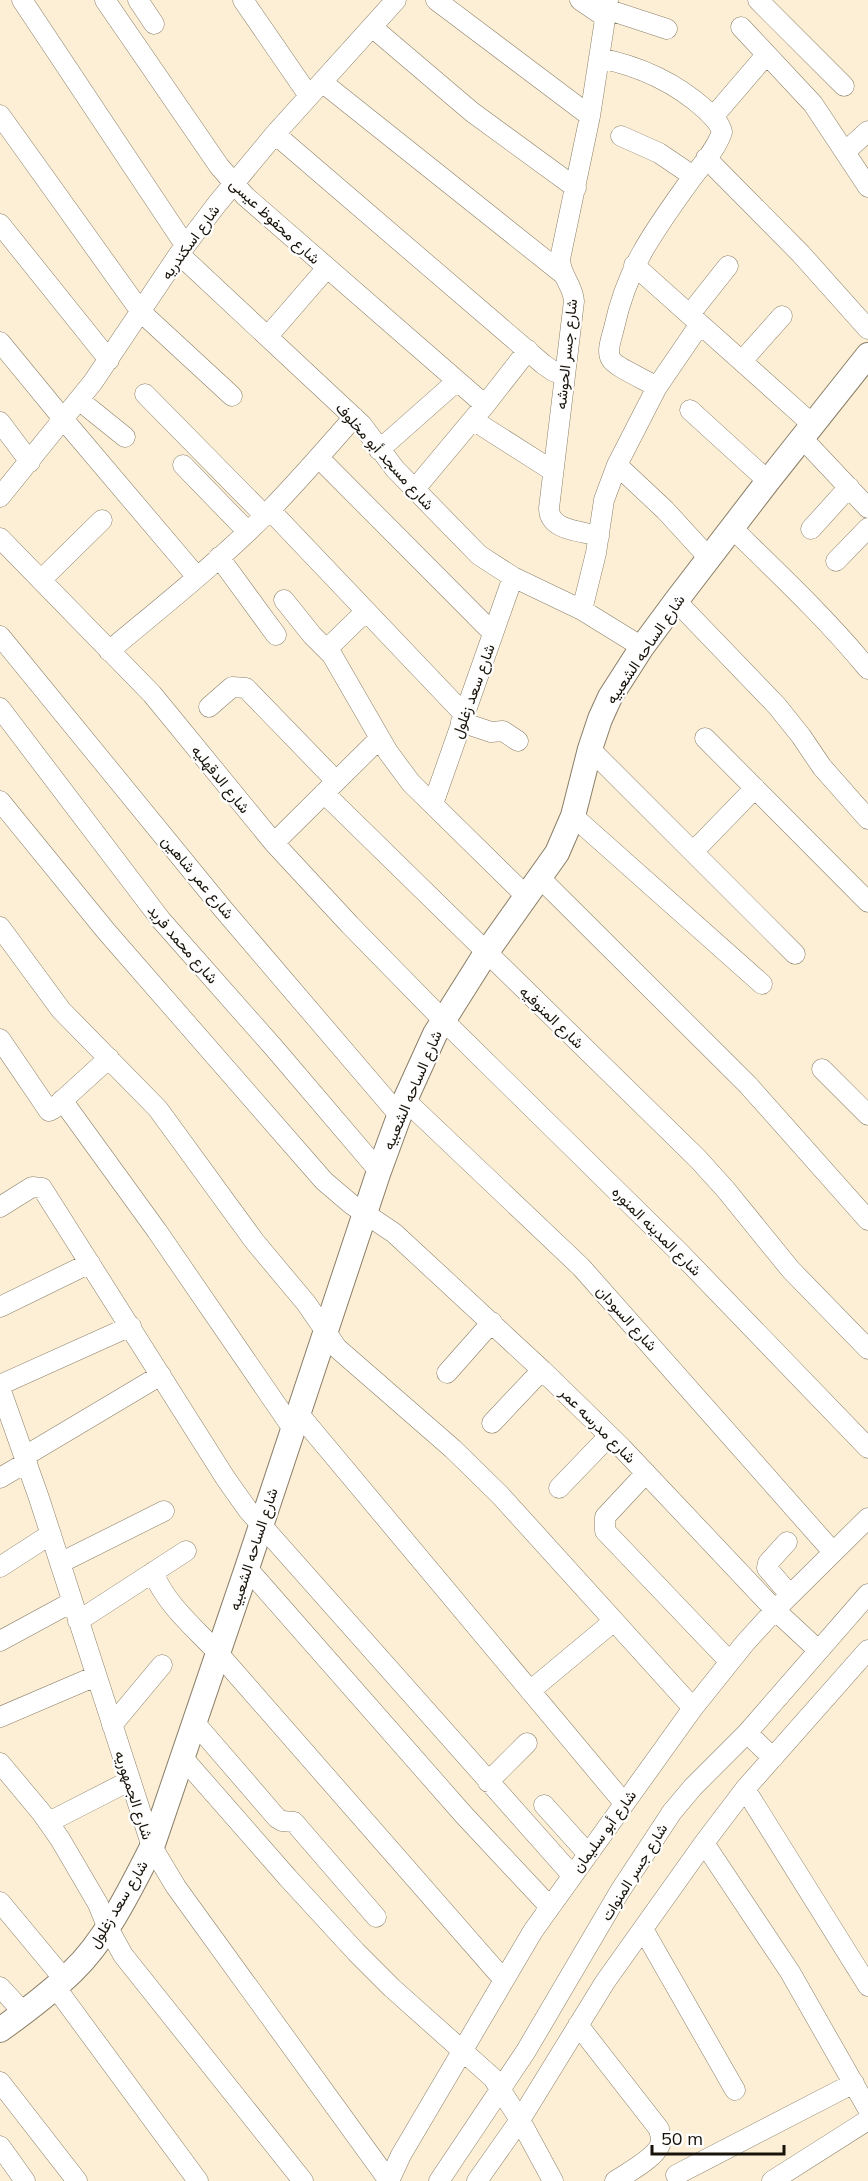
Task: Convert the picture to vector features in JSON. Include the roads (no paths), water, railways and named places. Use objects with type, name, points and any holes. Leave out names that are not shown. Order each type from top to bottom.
[{"type":"main road","name":"شارع الساحه الشعبيه","points":[[152,1847],[379,1171],[402,1108],[442,1019],[556,853],[573,816],[590,749],[607,702],[642,647],[768,481],[868,355]]},
{"type":"main road","name":"شارع سعد زغلول","points":[[0,2030],[74,1971],[91,1950],[130,1890],[152,1847]]},
{"type":"street","name":"شارع مسجد أبو مخلوف","points":[[22,0],[182,249],[268,336],[362,425],[379,450],[414,490],[470,547],[513,577],[582,610],[642,647]]},
{"type":"street","name":"شارع محفوظ عيسى","points":[[105,0],[234,184],[273,223],[457,381],[479,412],[553,471]]},
{"type":"street","points":[[138,0],[154,24]]},
{"type":"street","points":[[243,0],[315,89],[563,274]]},
{"type":"street","points":[[436,0],[590,116]]},
{"type":"street","points":[[580,0],[667,29]]},
{"type":"street","points":[[758,0],[844,86]]},
{"type":"street","name":"شارع اسكندريه","points":[[0,497],[109,360],[182,249],[275,134],[372,27],[388,3]]},
{"type":"street","name":"شارع جسر الحوشه","points":[[599,536],[557,525],[553,522],[549,508],[574,301],[570,286],[560,267],[562,248],[590,116],[607,9]]},
{"type":"street","points":[[372,27],[472,112],[576,188]]},
{"type":"street","points":[[741,27],[813,104],[868,187]]},
{"type":"street","points":[[713,117],[765,55]]},
{"type":"street","points":[[599,58],[624,63],[657,76],[694,99],[722,128],[722,132],[706,158],[649,239],[634,265],[618,312],[609,357],[619,367],[644,378],[657,387]]},
{"type":"street","points":[[0,115],[141,312],[232,396]]},
{"type":"street","points":[[845,152],[868,130]]},
{"type":"street","points":[[275,134],[553,371],[564,375]]},
{"type":"street","points":[[621,136],[659,153],[693,176]]},
{"type":"street","points":[[706,158],[801,254],[868,329]]},
{"type":"street","points":[[0,224],[109,360]]},
{"type":"street","points":[[634,265],[742,361],[807,431],[849,487],[868,508]]},
{"type":"street","points":[[582,610],[599,536],[604,500],[617,465],[695,319],[729,266]]},
{"type":"street","points":[[268,336],[326,269]]},
{"type":"street","points":[[742,361],[782,316]]},
{"type":"street","points":[[0,342],[63,420],[197,577]]},
{"type":"street","points":[[414,490],[528,350]]},
{"type":"street","points":[[379,450],[457,381]]},
{"type":"street","points":[[145,394],[366,611],[463,718],[491,732],[503,731],[518,741]]},
{"type":"street","points":[[79,400],[125,438]]},
{"type":"street","points":[[690,410],[768,481]]},
{"type":"street","points":[[109,651],[197,577],[267,512],[319,458],[354,417]]},
{"type":"street","points":[[0,422],[30,462]]},
{"type":"street","points":[[319,458],[493,633]]},
{"type":"street","points":[[183,465],[247,531]]},
{"type":"street","points":[[617,465],[709,558]]},
{"type":"street","points":[[812,529],[849,487]]},
{"type":"street","points":[[41,580],[102,520]]},
{"type":"street","points":[[732,528],[840,634],[868,669]]},
{"type":"street","points":[[836,561],[868,528]]},
{"type":"street","name":"شارع الدقهليه","points":[[0,538],[167,712],[274,843],[442,1019]]},
{"type":"street","points":[[219,557],[276,635]]},
{"type":"street","name":"شارع سعد زغلول","points":[[433,804],[513,577]]},
{"type":"street","points":[[284,600],[312,635],[327,649],[404,775],[433,804],[533,887],[748,1085],[868,1220]]},
{"type":"street","points":[[676,601],[777,706],[822,767],[868,819]]},
{"type":"street","points":[[327,649],[366,611]]},
{"type":"street","name":"شارع عمر شاهين","points":[[0,636],[224,909],[402,1108]]},
{"type":"street","name":"شارع المنوفيه","points":[[209,707],[232,687],[246,688],[330,787],[486,953],[705,1167],[811,1292],[868,1348]]},
{"type":"street","name":"شارع محمد فريد","points":[[0,708],[161,920],[379,1171]]},
{"type":"street","points":[[274,843],[380,738]]},
{"type":"street","points":[[705,738],[868,902]]},
{"type":"street","points":[[590,749],[795,954]]},
{"type":"street","points":[[693,852],[755,788]]},
{"type":"street","name":"شارع مدرسه عمر","points":[[0,801],[114,940],[324,1181],[337,1193],[394,1233],[492,1322],[646,1473],[775,1610],[818,1650]]},
{"type":"street","points":[[573,816],[762,984]]},
{"type":"street","points":[[0,927],[8,955],[158,1109],[255,1242],[301,1296],[345,1356],[437,1434],[500,1495],[693,1708]]},
{"type":"street","name":"شارع المدينه المنوره","points":[[442,1019],[681,1254],[868,1448]]},
{"type":"street","points":[[1,1044],[47,1110],[53,1109],[109,1058]]},
{"type":"street","points":[[822,1069],[868,1115]]},
{"type":"street","points":[[62,1100],[295,1421],[530,1691],[624,1803]]},
{"type":"street","name":"شارع السودان","points":[[402,1108],[581,1267],[833,1552]]},
{"type":"street","points":[[0,1208],[32,1187],[37,1186],[44,1191],[226,1479],[261,1526],[572,1875]]},
{"type":"street","points":[[0,1307],[90,1263]]},
{"type":"street","points":[[447,1373],[492,1322]]},
{"type":"street","points":[[1,1392],[131,1326]]},
{"type":"street","points":[[492,1423],[542,1370]]},
{"type":"street","points":[[0,1478],[26,1459],[161,1375]]},
{"type":"street","name":"شارع الجمهوريه","points":[[1,1392],[51,1534],[129,1781],[152,1847],[163,1870],[389,2181]]},
{"type":"street","points":[[559,1488],[609,1436]]},
{"type":"street","points":[[646,1473],[608,1514],[604,1522],[605,1531],[730,1662]]},
{"type":"street","points":[[60,1563],[164,1511]]},
{"type":"street","name":"شارع أبو سليمان","points":[[389,2181],[401,2155],[549,1906],[693,1708],[730,1662],[775,1610],[868,1518]]},
{"type":"street","points":[[0,1567],[51,1534]]},
{"type":"street","points":[[787,1542],[768,1563],[767,1568],[790,1595]]},
{"type":"street","points":[[78,1621],[186,1551]]},
{"type":"street","points":[[247,1568],[462,1814],[549,1906]]},
{"type":"street","points":[[153,1572],[168,1600],[218,1653],[504,1980]]},
{"type":"street","name":"شارع جسر المنوات","points":[[440,2181],[501,2088],[620,1891],[672,1812],[693,1787],[747,1733],[868,1594]]},
{"type":"street","points":[[0,1641],[72,1602]]},
{"type":"street","points":[[530,1691],[614,1621]]},
{"type":"street","points":[[477,2181],[520,2120],[605,1982],[704,1843],[772,1758],[868,1650]]},
{"type":"street","points":[[112,1725],[162,1665]]},
{"type":"street","points":[[0,1717],[96,1676]]},
{"type":"street","points":[[195,1723],[277,1818],[294,1822],[376,1917]]},
{"type":"street","points":[[747,1733],[772,1758]]},
{"type":"street","points":[[488,1782],[527,1743]]},
{"type":"street","points":[[183,1758],[356,1952],[392,1988],[484,2068],[501,2088],[553,2181]]},
{"type":"street","points":[[0,1763],[49,1822],[93,1894],[123,1955],[303,2181]]},
{"type":"street","points":[[49,1822],[129,1781]]},
{"type":"street","points":[[746,1789],[868,1986]]},
{"type":"street","points":[[544,1805],[588,1854]]},
{"type":"street","points":[[704,1843],[790,1972],[868,2109]]},
{"type":"street","points":[[0,1902],[198,2181]]},
{"type":"street","points":[[643,1929],[735,2090]]},
{"type":"street","points":[[0,1987],[23,2012]]},
{"type":"street","points":[[578,2025],[659,2129],[662,2140],[657,2150],[648,2159],[615,2181]]},
{"type":"street","points":[[0,2082],[76,2181]]},
{"type":"street","points":[[676,2175],[854,2083]]},
{"type":"street","points":[[772,2181],[868,2120]]},
{"type":"street","points":[[0,2146],[25,2181]]}]
